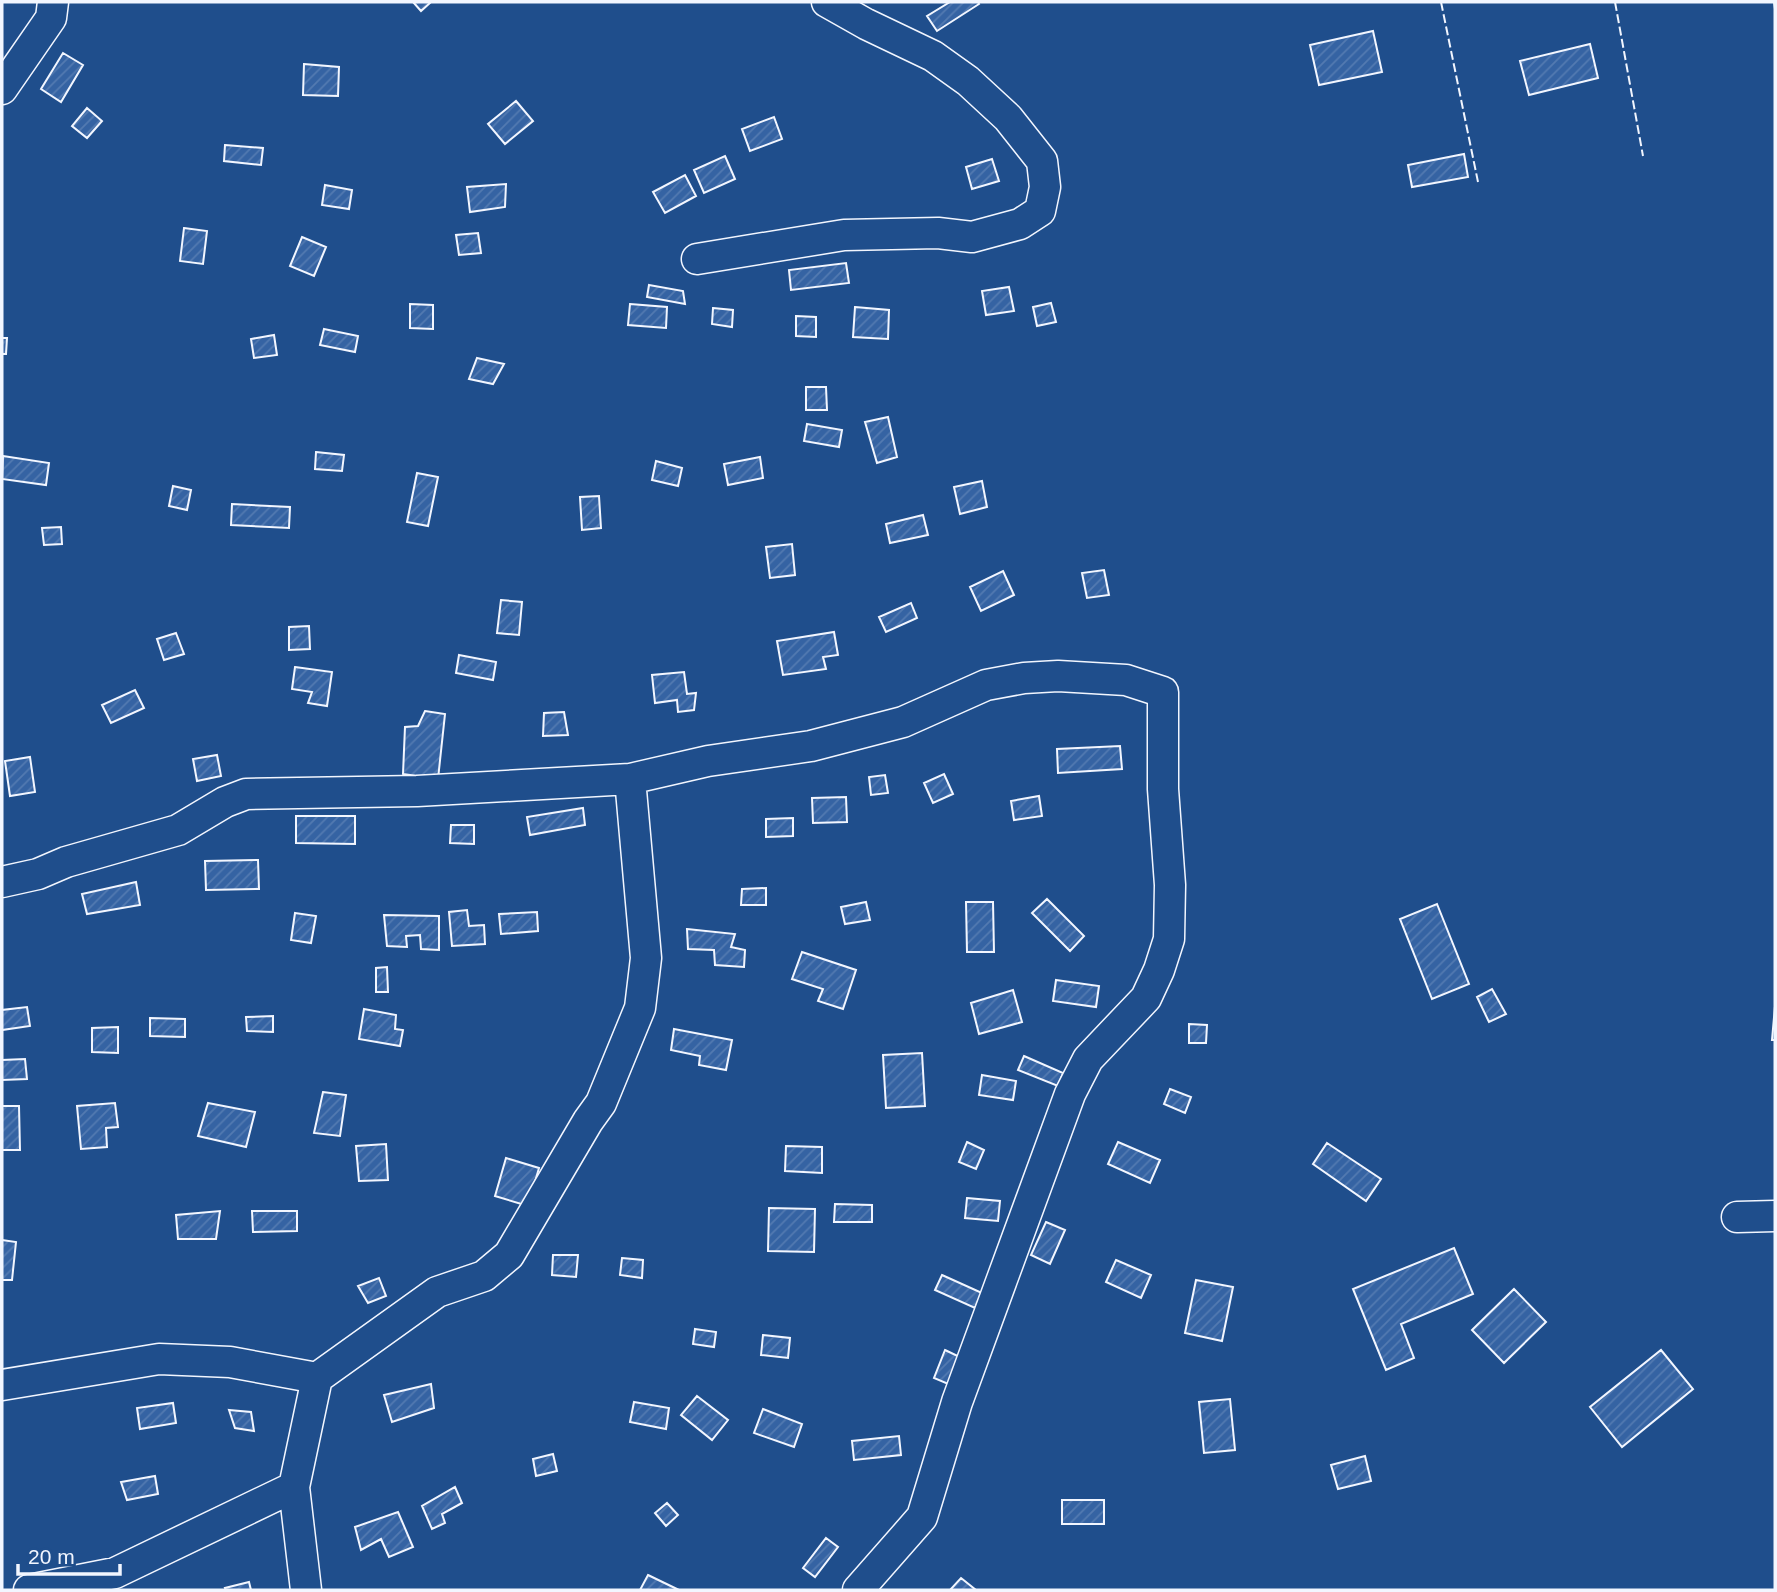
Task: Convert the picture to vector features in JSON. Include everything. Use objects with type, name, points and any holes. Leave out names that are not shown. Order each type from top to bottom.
[{"type":"street","points":[[2,89],[51,18],[52,2]]},
{"type":"street","points":[[697,259],[844,235],[938,233],[972,237],[1020,225],[1040,211],[1045,187],[1042,162],[1008,118],[968,81],[933,56],[827,2]]},
{"type":"street","points":[[2,882],[38,874],[66,862],[178,830],[225,802],[246,794],[417,791],[629,779],[708,761],[811,746],[903,722],[986,685],[1024,678],[1058,676],[1126,680],[1163,692],[1163,789],[1170,885],[1169,939],[1159,970],[1146,998],[1088,1059],[1070,1094],[957,1402],[922,1517],[858,1590]]},
{"type":"street","points":[[306,1590],[294,1488],[317,1377],[437,1292],[484,1276],[509,1255],[588,1121],[601,1104],[639,1008],[646,958],[629,779]]},
{"type":"street","points":[[1737,1217],[1775,1216]]},
{"type":"street","points":[[2,1385],[159,1359],[230,1362],[317,1377]]},
{"type":"street","points":[[29,1590],[115,1573],[294,1488]]},
{"type":"building","points":[[413,2],[431,2],[421,11]]},
{"type":"building","points":[[950,2],[979,4],[937,31],[927,16]]},
{"type":"building","points":[[1373,31],[1382,72],[1319,85],[1310,45]]},
{"type":"building","points":[[1590,44],[1598,78],[1529,95],[1520,61]]},
{"type":"building","points":[[63,53],[83,65],[61,102],[41,89]]},
{"type":"building","points":[[304,64],[339,67],[338,96],[303,95]]},
{"type":"building","points":[[516,101],[533,121],[505,144],[488,124]]},
{"type":"building","points":[[87,108],[102,121],[87,138],[72,126]]},
{"type":"building","points":[[774,117],[782,139],[750,151],[742,129]]},
{"type":"building","points":[[225,145],[263,148],[261,165],[224,161]]},
{"type":"building","points":[[1464,154],[1468,177],[1412,187],[1408,165]]},
{"type":"building","points":[[725,156],[735,179],[704,193],[694,170]]},
{"type":"building","points":[[992,159],[999,181],[972,189],[966,167]]},
{"type":"building","points":[[685,175],[696,196],[665,213],[653,192]]},
{"type":"building","points":[[506,184],[505,207],[470,212],[467,187]]},
{"type":"building","points":[[325,185],[352,190],[349,209],[322,205]]},
{"type":"building","points":[[184,228],[207,231],[203,264],[180,261]]},
{"type":"building","points":[[478,233],[481,253],[459,255],[456,235]]},
{"type":"building","points":[[302,237],[326,247],[314,276],[290,266]]},
{"type":"building","points":[[846,263],[849,283],[791,290],[789,270]]},
{"type":"building","points":[[649,285],[683,291],[685,304],[647,297]]},
{"type":"building","points":[[1009,287],[1014,311],[986,315],[982,291]]},
{"type":"building","points":[[1051,303],[1056,322],[1037,326],[1033,307]]},
{"type":"building","points":[[410,304],[433,305],[433,329],[410,328]]},
{"type":"building","points":[[630,304],[667,307],[666,328],[628,325]]},
{"type":"building","points":[[855,307],[889,310],[888,339],[853,337]]},
{"type":"building","points":[[713,308],[733,310],[732,327],[712,324]]},
{"type":"building","points":[[796,316],[816,317],[816,337],[796,336]]},
{"type":"building","points":[[324,329],[358,336],[355,352],[320,345]]},
{"type":"building","points":[[274,335],[277,355],[254,358],[251,339]]},
{"type":"building","points":[[2,338],[7,338],[6,354],[2,354]]},
{"type":"building","points":[[477,358],[504,364],[493,384],[469,379]]},
{"type":"building","points":[[806,387],[826,387],[827,410],[806,410]]},
{"type":"building","points":[[888,417],[897,457],[877,463],[865,422]]},
{"type":"building","points":[[807,424],[842,430],[839,447],[804,441]]},
{"type":"building","points":[[316,452],[344,455],[342,471],[315,469]]},
{"type":"building","points":[[3,456],[49,463],[46,485],[2,479]]},
{"type":"building","points":[[760,457],[763,478],[728,485],[724,464]]},
{"type":"building","points":[[656,461],[682,468],[678,486],[652,480]]},
{"type":"building","points":[[417,473],[438,477],[428,526],[407,522]]},
{"type":"building","points":[[982,481],[987,507],[960,514],[954,487]]},
{"type":"building","points":[[173,486],[191,490],[187,510],[169,506]]},
{"type":"building","points":[[599,496],[601,528],[582,530],[580,497]]},
{"type":"building","points":[[232,504],[290,507],[289,528],[231,525]]},
{"type":"building","points":[[923,515],[928,535],[890,543],[886,524]]},
{"type":"building","points":[[61,527],[62,544],[44,545],[42,528]]},
{"type":"building","points":[[792,544],[795,575],[770,578],[766,547]]},
{"type":"building","points":[[1104,570],[1109,595],[1087,598],[1082,573]]},
{"type":"building","points":[[1003,571],[1014,595],[981,611],[970,587]]},
{"type":"building","points":[[501,600],[522,602],[519,635],[497,633]]},
{"type":"building","points":[[911,603],[917,618],[886,632],[879,617]]},
{"type":"building","points":[[309,626],[310,649],[289,650],[289,627]]},
{"type":"building","points":[[834,632],[838,655],[823,657],[826,669],[783,675],[777,641]]},
{"type":"building","points":[[176,633],[184,654],[164,660],[157,639]]},
{"type":"building","points":[[459,655],[496,662],[493,680],[456,673]]},
{"type":"building","points":[[295,667],[332,672],[327,706],[308,703],[312,692],[292,689]]},
{"type":"building","points":[[684,672],[687,694],[696,693],[694,710],[678,712],[677,700],[655,703],[652,675]]},
{"type":"building","points":[[135,690],[144,708],[111,723],[102,705]]},
{"type":"building","points":[[425,711],[445,714],[438,779],[403,774],[405,727],[418,726]]},
{"type":"building","points":[[564,712],[568,735],[543,736],[544,713]]},
{"type":"building","points":[[1120,746],[1122,769],[1058,773],[1057,749]]},
{"type":"building","points":[[217,755],[221,776],[197,781],[193,759]]},
{"type":"building","points":[[30,757],[35,792],[10,796],[5,761]]},
{"type":"building","points":[[944,774],[953,794],[933,803],[924,783]]},
{"type":"building","points":[[885,775],[888,793],[871,795],[869,777]]},
{"type":"building","points":[[1039,796],[1042,816],[1014,820],[1011,801]]},
{"type":"building","points":[[846,797],[847,822],[813,823],[812,798]]},
{"type":"building","points":[[583,808],[585,825],[530,835],[527,817]]},
{"type":"building","points":[[296,816],[355,816],[355,844],[296,843]]},
{"type":"building","points":[[793,818],[793,836],[766,837],[766,819]]},
{"type":"building","points":[[451,825],[474,825],[474,844],[450,843]]},
{"type":"building","points":[[258,860],[259,889],[206,890],[205,861]]},
{"type":"building","points":[[136,882],[140,905],[87,914],[82,894]]},
{"type":"building","points":[[766,888],[766,905],[741,905],[742,889]]},
{"type":"building","points":[[1047,899],[1084,936],[1070,951],[1032,913]]},
{"type":"building","points":[[866,902],[870,920],[845,924],[841,907]]},
{"type":"building","points":[[966,902],[993,902],[994,952],[967,952]]},
{"type":"building","points":[[1437,904],[1469,984],[1432,999],[1400,919]]},
{"type":"building","points":[[467,910],[469,926],[484,925],[485,944],[452,946],[449,912]]},
{"type":"building","points":[[537,912],[538,931],[501,934],[499,914]]},
{"type":"building","points":[[295,913],[316,916],[311,943],[291,940]]},
{"type":"building","points":[[384,915],[439,916],[439,950],[421,949],[420,935],[406,936],[407,947],[387,946]]},
{"type":"building","points":[[687,929],[735,934],[731,947],[745,950],[744,967],[715,965],[714,950],[688,949]]},
{"type":"building","points":[[802,952],[856,970],[843,1009],[818,1001],[823,989],[792,979]]},
{"type":"building","points":[[387,967],[388,992],[376,992],[376,968]]},
{"type":"building","points":[[1056,980],[1099,986],[1096,1007],[1053,1001]]},
{"type":"building","points":[[1492,989],[1506,1014],[1489,1022],[1477,997]]},
{"type":"building","points":[[1013,990],[1022,1022],[979,1034],[971,1003]]},
{"type":"building","points":[[1775,1006],[1775,1040],[1772,1040]]},
{"type":"building","points":[[27,1007],[30,1026],[2,1030],[2,1010]]},
{"type":"building","points":[[364,1009],[396,1015],[395,1029],[403,1030],[400,1046],[359,1039]]},
{"type":"building","points":[[273,1016],[273,1032],[247,1031],[246,1017]]},
{"type":"building","points":[[150,1018],[185,1019],[185,1037],[150,1036]]},
{"type":"building","points":[[1189,1024],[1207,1025],[1206,1043],[1189,1043]]},
{"type":"building","points":[[118,1027],[118,1053],[92,1052],[92,1028]]},
{"type":"building","points":[[674,1029],[732,1040],[726,1070],[699,1065],[700,1056],[671,1050]]},
{"type":"building","points":[[922,1053],[925,1106],[886,1108],[883,1055]]},
{"type":"building","points":[[1024,1056],[1063,1073],[1058,1086],[1018,1070]]},
{"type":"building","points":[[25,1059],[27,1079],[2,1080],[2,1060]]},
{"type":"building","points":[[982,1075],[1016,1081],[1013,1100],[979,1095]]},
{"type":"building","points":[[1170,1089],[1191,1097],[1185,1113],[1164,1104]]},
{"type":"building","points":[[323,1092],[346,1095],[340,1136],[314,1133]]},
{"type":"building","points":[[115,1103],[118,1127],[106,1128],[107,1147],[81,1149],[77,1106]]},
{"type":"building","points":[[208,1103],[255,1112],[246,1147],[198,1136]]},
{"type":"building","points":[[2,1106],[19,1106],[20,1150],[2,1150]]},
{"type":"building","points":[[967,1142],[984,1150],[976,1169],[959,1162]]},
{"type":"building","points":[[1118,1142],[1160,1160],[1150,1183],[1108,1164]]},
{"type":"building","points":[[1327,1143],[1381,1179],[1366,1201],[1313,1164]]},
{"type":"building","points":[[386,1144],[388,1180],[359,1181],[356,1146]]},
{"type":"building","points":[[786,1146],[822,1147],[822,1173],[785,1171]]},
{"type":"building","points":[[506,1158],[539,1168],[528,1206],[495,1196]]},
{"type":"building","points":[[967,1198],[1000,1201],[998,1221],[965,1218]]},
{"type":"building","points":[[835,1204],[872,1205],[872,1222],[834,1222]]},
{"type":"building","points":[[769,1208],[815,1209],[814,1252],[768,1251]]},
{"type":"building","points":[[220,1211],[216,1239],[178,1239],[176,1215]]},
{"type":"building","points":[[252,1211],[297,1211],[297,1231],[253,1232]]},
{"type":"building","points":[[1046,1222],[1065,1230],[1050,1264],[1031,1255]]},
{"type":"building","points":[[2,1240],[16,1242],[12,1280],[2,1280]]},
{"type":"building","points":[[1454,1248],[1473,1294],[1401,1324],[1414,1358],[1386,1370],[1353,1289]]},
{"type":"building","points":[[553,1255],[578,1255],[576,1277],[552,1275]]},
{"type":"building","points":[[622,1258],[643,1260],[642,1278],[620,1275]]},
{"type":"building","points":[[1116,1260],[1151,1275],[1141,1298],[1106,1282]]},
{"type":"building","points":[[942,1275],[982,1293],[975,1308],[935,1290]]},
{"type":"building","points":[[379,1278],[386,1296],[368,1303],[358,1286]]},
{"type":"building","points":[[1196,1280],[1233,1287],[1222,1341],[1185,1333]]},
{"type":"building","points":[[1514,1289],[1546,1322],[1504,1363],[1472,1330]]},
{"type":"building","points":[[695,1329],[716,1332],[714,1347],[693,1344]]},
{"type":"building","points":[[763,1335],[790,1338],[788,1358],[761,1355]]},
{"type":"building","points":[[945,1350],[964,1359],[953,1386],[934,1378]]},
{"type":"building","points":[[1661,1350],[1693,1389],[1622,1447],[1590,1407]]},
{"type":"building","points":[[431,1384],[434,1408],[392,1422],[384,1395]]},
{"type":"building","points":[[697,1396],[728,1420],[712,1440],[681,1415]]},
{"type":"building","points":[[1230,1399],[1235,1450],[1204,1453],[1199,1402]]},
{"type":"building","points":[[634,1402],[669,1408],[666,1429],[630,1422]]},
{"type":"building","points":[[173,1403],[176,1423],[140,1429],[137,1408]]},
{"type":"building","points":[[763,1409],[802,1424],[794,1447],[754,1433]]},
{"type":"building","points":[[229,1410],[251,1412],[254,1431],[235,1428]]},
{"type":"building","points":[[899,1436],[901,1455],[854,1460],[852,1441]]},
{"type":"building","points":[[553,1454],[557,1471],[536,1476],[533,1459]]},
{"type":"building","points":[[1365,1456],[1371,1481],[1338,1489],[1331,1465]]},
{"type":"building","points":[[155,1476],[158,1494],[127,1500],[121,1482]]},
{"type":"building","points":[[455,1487],[462,1503],[442,1514],[445,1523],[432,1529],[422,1506]]},
{"type":"building","points":[[1062,1500],[1104,1500],[1104,1524],[1062,1524]]},
{"type":"building","points":[[667,1503],[678,1515],[666,1526],[655,1513]]},
{"type":"building","points":[[398,1512],[413,1547],[389,1557],[381,1539],[361,1550],[355,1527]]},
{"type":"building","points":[[826,1538],[838,1547],[815,1577],[803,1568]]},
{"type":"building","points":[[648,1575],[679,1590],[640,1590]]},
{"type":"building","points":[[961,1578],[976,1590],[950,1590]]},
{"type":"building","points":[[249,1582],[251,1590],[225,1588]]},
{"type":"fence","points":[[1441,2],[1478,182]]},
{"type":"fence","points":[[1615,2],[1643,156]]},
{"type":"fence","points":[[1774,2],[1775,9]]}]
